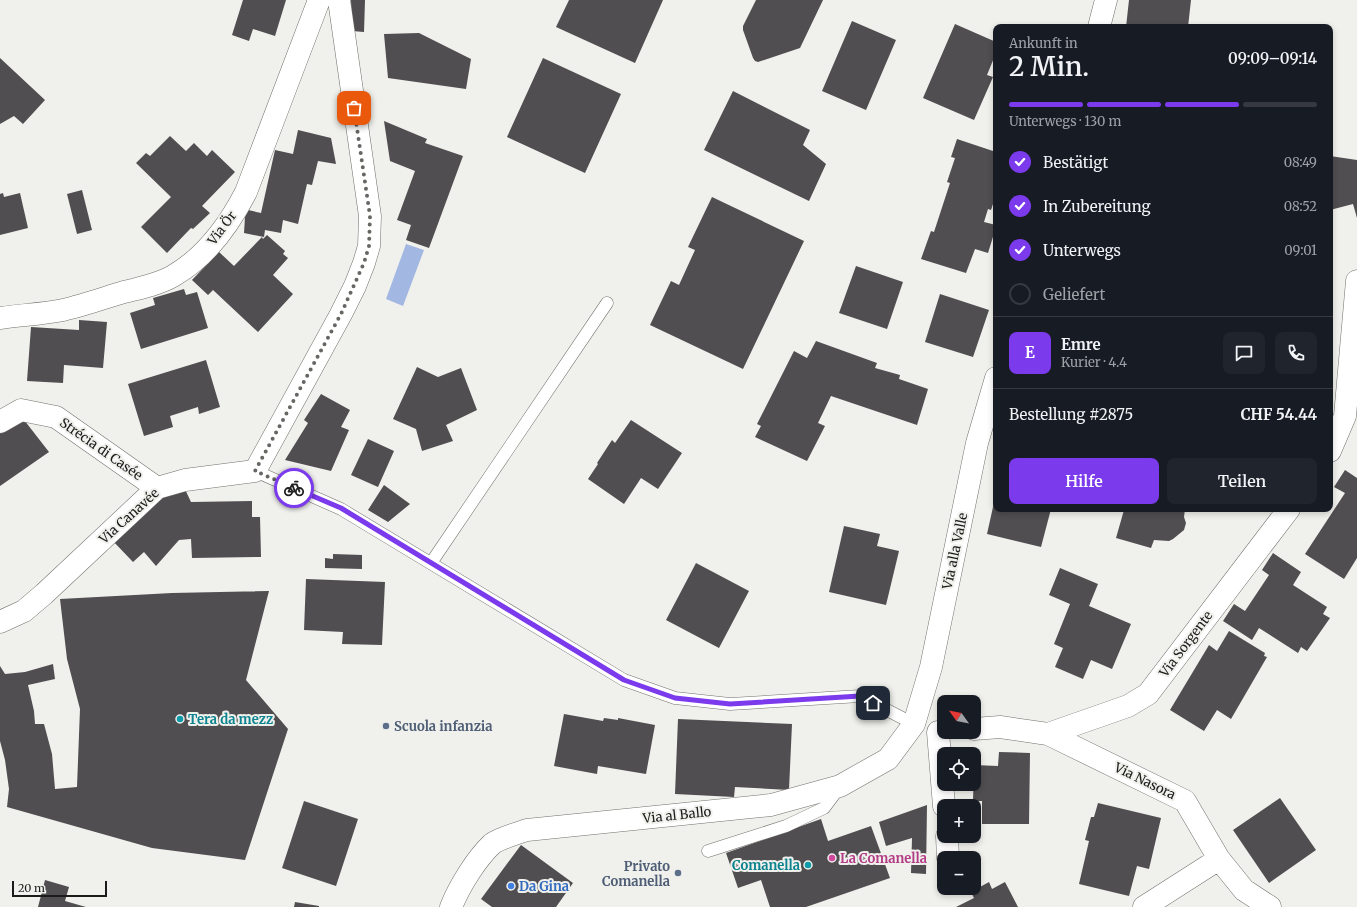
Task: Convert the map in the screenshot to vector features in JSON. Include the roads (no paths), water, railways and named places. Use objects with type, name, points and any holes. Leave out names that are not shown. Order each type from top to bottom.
[{"type":"street","name":"Via Ör","points":[[0,318],[63,310],[155,284],[172,277],[188,266],[205,251],[222,233],[234,215],[246,192],[319,0]]},
{"type":"street","points":[[255,471],[341,314],[364,263],[369,246],[370,216],[339,0]]},
{"type":"street","points":[[1100,24],[1106,0]]},
{"type":"street","points":[[1333,444],[1345,416],[1357,281]]},
{"type":"street","name":"Via alla Valle","points":[[914,724],[931,667],[977,443],[993,388]]},
{"type":"street","name":"Strécia di Casée","points":[[0,422],[21,410],[56,417],[157,488]]},
{"type":"street","name":"Via Canavée","points":[[0,622],[24,611],[44,594],[157,488],[184,480],[255,471]]},
{"type":"street","name":"Via Sorgente","points":[[1048,734],[1128,706],[1148,694],[1287,512]]},
{"type":"street","points":[[914,724],[937,731]]},
{"type":"street","name":"Via al Ballo","points":[[451,907],[472,868],[493,844],[527,830],[771,805],[840,786],[888,759],[914,724]]},
{"type":"street","name":"Via Nasora","points":[[981,728],[1000,727],[1048,734],[1185,801],[1219,859],[1244,890],[1270,907]]},
{"type":"street","points":[[941,739],[944,799]]},
{"type":"street","points":[[1144,907],[1219,859]]},
{"type":"lane","points":[[431,563],[606,303]]},
{"type":"lane","points":[[255,471],[341,508],[624,680],[675,698],[730,704],[860,696],[914,724]]},
{"type":"lane","points":[[708,851],[786,826],[824,808],[840,786]]},
{"type":"water","points":[[406,244],[424,250],[403,306],[386,299]]},
{"type":"place","name":"Tera da mezz","points":[[180,719]]},
{"type":"place","name":"Scuola infanzia","points":[[386,726]]},
{"type":"place","name":"La Comanella","points":[[832,858]]},
{"type":"place","name":"Comanella","points":[[808,865]]},
{"type":"place","name":"Privato Comanella","points":[[678,873]]},
{"type":"place","name":"Da Gina","points":[[511,886]]}]
